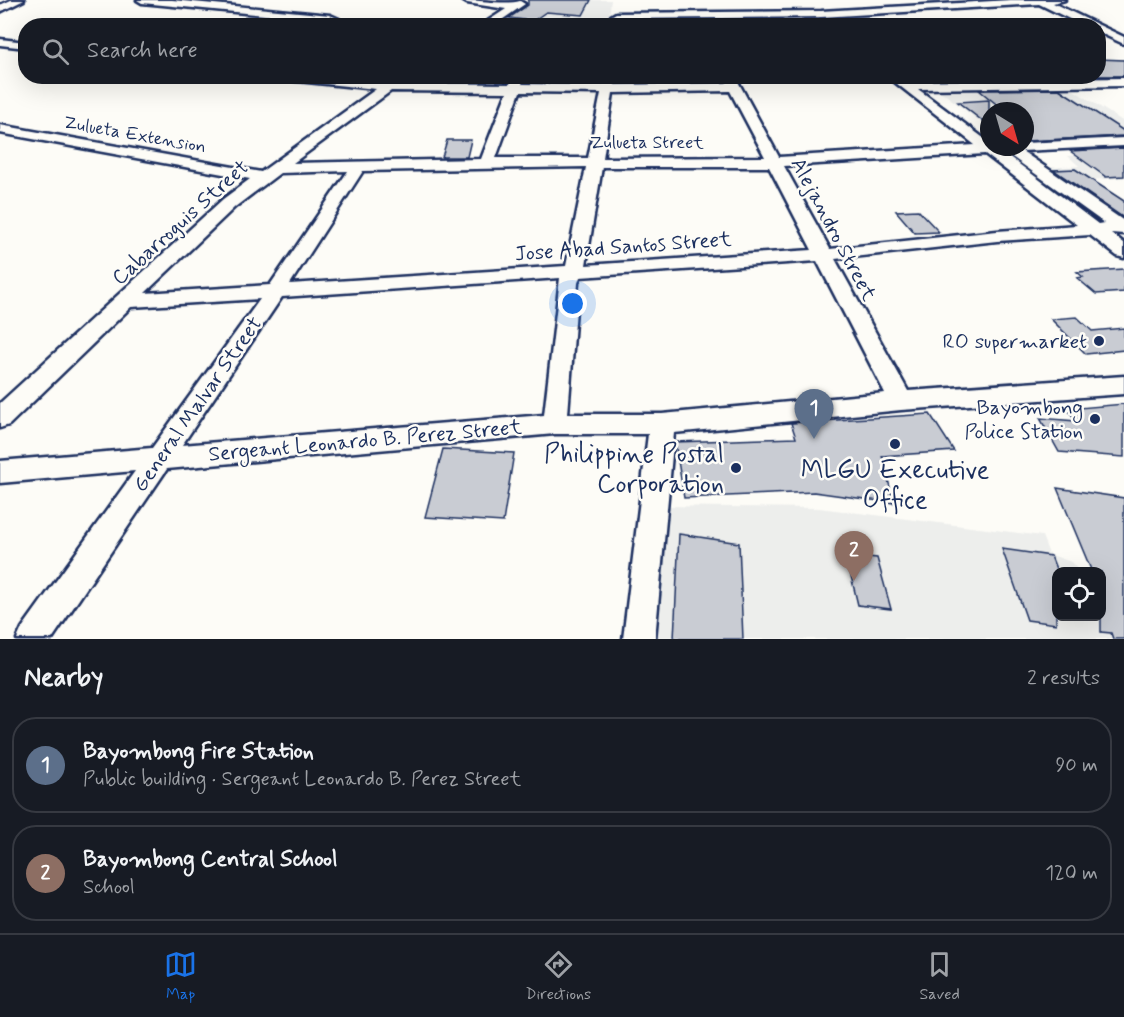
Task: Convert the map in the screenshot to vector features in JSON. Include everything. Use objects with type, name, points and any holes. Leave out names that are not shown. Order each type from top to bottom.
[{"type":"street","points":[[0,9],[19,0]]},
{"type":"street","points":[[142,0],[330,18]]},
{"type":"street","points":[[467,0],[515,7]]},
{"type":"street","points":[[498,18],[526,0]]},
{"type":"street","points":[[790,0],[826,18]]},
{"type":"street","points":[[821,14],[1037,0],[1052,0],[1064,4]]},
{"type":"street","points":[[1037,0],[1076,18]]},
{"type":"street","points":[[616,16],[697,16],[808,10],[816,18]]},
{"type":"street","points":[[1106,33],[1124,32]]},
{"type":"street","points":[[1106,34],[1124,41]]},
{"type":"street","points":[[0,42],[18,44]]},
{"type":"street","points":[[1106,82],[1124,82]]},
{"type":"street","name":"Cabarroguis Street","points":[[0,418],[202,226],[269,172],[394,84]]},
{"type":"street","points":[[487,163],[516,84]]},
{"type":"street","points":[[555,424],[568,283],[577,262],[609,84]]},
{"type":"street","name":"Alejandro Street","points":[[732,84],[901,401]]},
{"type":"street","points":[[910,84],[980,135]]},
{"type":"street","points":[[920,84],[991,84]]},
{"type":"street","points":[[924,85],[980,134]]},
{"type":"street","name":"Zulueta Extension","points":[[0,129],[269,172]]},
{"type":"street","name":"Zulueta Street","points":[[269,172],[487,163],[773,162],[980,142]]},
{"type":"street","points":[[1034,147],[1124,142]]},
{"type":"street","points":[[1006,156],[1124,252]]},
{"type":"street","points":[[1021,156],[1123,228]]},
{"type":"street","name":"General Malvar Street","points":[[33,639],[275,292],[358,167]]},
{"type":"street","name":"Jose Abad Santos Street","points":[[124,301],[822,255],[1092,228],[1123,228]]},
{"type":"street","name":"Sergeant Leonardo B. Perez Street","points":[[0,472],[555,424],[662,424],[901,401],[1124,385]]},
{"type":"street","points":[[639,639],[662,424]]},
{"type":"shaded area","points":[[531,0],[611,0],[609,18],[503,18]]},
{"type":"shaded area","points":[[934,86],[1067,86],[1124,122],[1124,140],[1034,144],[1034,102],[980,102],[980,121]]},
{"type":"shaded area","points":[[1124,153],[1124,178],[1062,181],[1044,168],[1079,166],[1068,156]]},
{"type":"shaded area","points":[[658,506],[819,508],[1042,536],[1049,554],[1071,562],[1075,567],[1052,567],[1052,621],[1106,620],[1124,639],[647,639]]},
{"type":"building","points":[[528,0],[591,0],[583,15],[546,12],[537,18],[509,18],[528,5]]},
{"type":"building","points":[[1106,59],[1124,60],[1124,76],[1106,76]]},
{"type":"building","points":[[1059,89],[1124,131],[1124,136],[1034,141],[1034,102],[994,102],[979,90]]},
{"type":"building","points":[[989,100],[989,102],[980,102],[980,119],[958,102]]},
{"type":"building","points":[[447,140],[471,140],[467,157],[442,157]]},
{"type":"building","points":[[1124,148],[1124,176],[1106,177],[1070,151]]},
{"type":"building","points":[[1075,169],[1124,201],[1124,218],[1054,170]]},
{"type":"building","points":[[918,210],[939,232],[915,233],[896,211]]},
{"type":"building","points":[[1124,269],[1124,292],[1096,294],[1077,278],[1083,277],[1077,272]]},
{"type":"building","name":"RO supermarket","points":[[1077,317],[1092,331],[1124,328],[1124,350],[1086,354],[1051,319]]},
{"type":"building","points":[[1124,404],[1124,457],[1059,452],[1040,418],[1077,421],[1067,409]]},
{"type":"building","points":[[930,414],[954,451],[882,456],[894,503],[814,492],[684,498],[675,442],[796,438],[791,423]]},
{"type":"building","points":[[443,449],[514,453],[503,522],[425,517]]},
{"type":"building","points":[[1057,488],[1124,498],[1124,639],[1113,639],[1111,633],[1101,632],[1101,621],[1106,621],[1106,567],[1090,567]]},
{"type":"building","points":[[679,534],[739,543],[743,639],[674,639]]},
{"type":"building","points":[[1002,549],[1051,556],[1055,567],[1052,567],[1052,621],[1056,621],[1056,624],[1027,620]]},
{"type":"building","points":[[846,555],[877,558],[891,609],[858,605]]},
{"type":"place","name":"RO supermarket","points":[[1099,341]]},
{"type":"place","name":"Bayombong Police Station","points":[[1095,419]]},
{"type":"place","name":"Bayombong Fire Station","points":[[814,439]]},
{"type":"place","name":"MLGU Executive Office","points":[[895,444]]},
{"type":"place","name":"Philippine Postal Corporation","points":[[736,468]]},
{"type":"place","name":"Bayombong Central School","points":[[854,581]]}]
